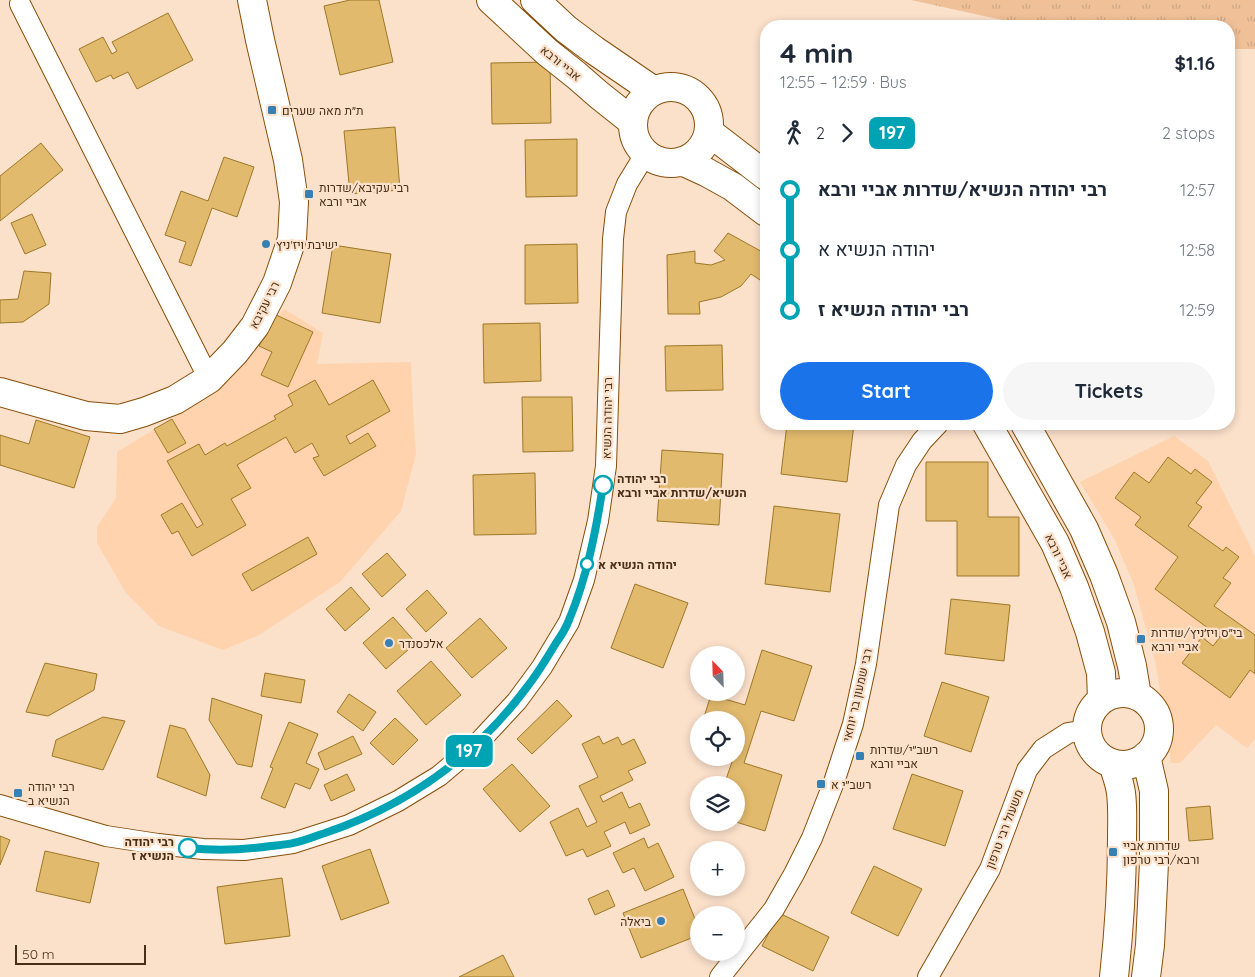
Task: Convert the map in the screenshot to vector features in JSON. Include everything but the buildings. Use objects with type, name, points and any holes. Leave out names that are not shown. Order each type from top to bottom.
[{"type":"street","name":"רבי עקיבא","points":[[0,392],[86,416],[120,419],[175,400],[209,379],[235,352],[255,326],[277,283],[292,239],[294,202],[288,160],[252,0]]},
{"type":"street","name":"אביי ורבא","points":[[491,0],[547,52],[633,122]]},
{"type":"street","points":[[535,0],[566,30],[618,68],[654,91]]},
{"type":"street","points":[[20,4],[209,379]]},
{"type":"street","points":[[662,87],[679,87],[696,95],[707,110],[709,132],[702,147],[693,156],[682,161],[662,162],[646,153],[638,143],[633,132],[633,119],[638,105],[654,91],[662,87]]},
{"type":"street","points":[[709,132],[760,171]]},
{"type":"street","name":"רבי יהודה הנשיא","points":[[0,804],[106,836],[158,844],[203,849],[244,850],[293,844],[350,825],[398,801],[439,776],[477,744],[517,701],[542,667],[569,622],[584,580],[598,521],[606,466],[613,239],[616,212],[627,184],[646,153]]},
{"type":"street","points":[[682,161],[733,187],[760,207]]},
{"type":"street","name":"רבי שמעון בר יוחאי","points":[[720,977],[774,909],[794,874],[834,782],[853,724],[866,664],[889,505],[906,465],[922,441],[932,430]]},
{"type":"street","name":"אביי ורבא","points":[[990,430],[1055,543],[1074,587],[1090,632],[1101,673],[1102,699]]},
{"type":"street","points":[[1028,430],[1084,529],[1104,575],[1121,622],[1137,696]]},
{"type":"street","points":[[1125,693],[1137,696],[1147,702],[1155,712],[1159,724],[1156,742],[1146,756],[1136,762],[1125,765],[1113,764],[1103,759],[1094,751],[1088,741],[1086,730],[1088,718],[1093,708],[1102,699],[1113,694],[1125,693]]},
{"type":"street","name":"משעול רבי טרפון","points":[[928,977],[990,869],[1027,770],[1043,749],[1068,733],[1086,730]]},
{"type":"street","points":[[1146,756],[1154,791],[1154,863],[1150,945],[1146,977]]},
{"type":"street","points":[[1113,764],[1121,794],[1122,816],[1120,890],[1114,977]]},
{"type":"shaded area","points":[[284,309],[323,333],[317,364],[411,362],[416,454],[401,511],[340,582],[259,635],[223,650],[159,626],[126,593],[97,543],[97,527],[116,498],[117,452],[186,410],[227,381]]},
{"type":"shaded area","points":[[1174,436],[1208,461],[1255,556],[1255,739],[1247,748],[1216,725],[1180,763],[1171,763],[1156,665],[1134,585],[1114,538],[1080,482]]},
{"type":"green space","points":[[911,0],[1255,0],[1255,49],[1235,49],[1235,20],[1003,20]]},
{"type":"bus line","name":"197","points":[[188,848],[244,850],[293,844],[350,825],[398,801],[439,776],[477,744],[517,701],[542,667],[569,622],[584,580],[598,521],[603,485]]},
{"type":"place","name":"ת״ת מאה שערים","points":[[272,110]]},
{"type":"place","name":"רבי עקיבא/שדרות אביי ורבא","points":[[309,194]]},
{"type":"place","name":"ישיבת ויז'ניץ","points":[[266,244]]},
{"type":"place","name":"רבי יהודה הנשיא/שדרות אביי ורבא","points":[[603,485]]},
{"type":"place","name":"יהודה הנשיא א","points":[[587,564]]},
{"type":"place","name":"בי״ס ויז׳ניץ/שדרות אביי ורבא","points":[[1141,639]]},
{"type":"place","name":"אלכסנדר","points":[[389,643]]},
{"type":"place","name":"רשב״י/שדרות אביי ורבא","points":[[860,756]]},
{"type":"place","name":"רשב״י א","points":[[821,784]]},
{"type":"place","name":"רבי יהודה הנשיא ב","points":[[18,793]]},
{"type":"place","name":"רבי יהודה הנשיא ז","points":[[188,848]]},
{"type":"place","name":"שדרות אביי ורבא/רבי טרפון","points":[[1113,852]]},
{"type":"place","name":"ביאלה","points":[[661,921]]}]
